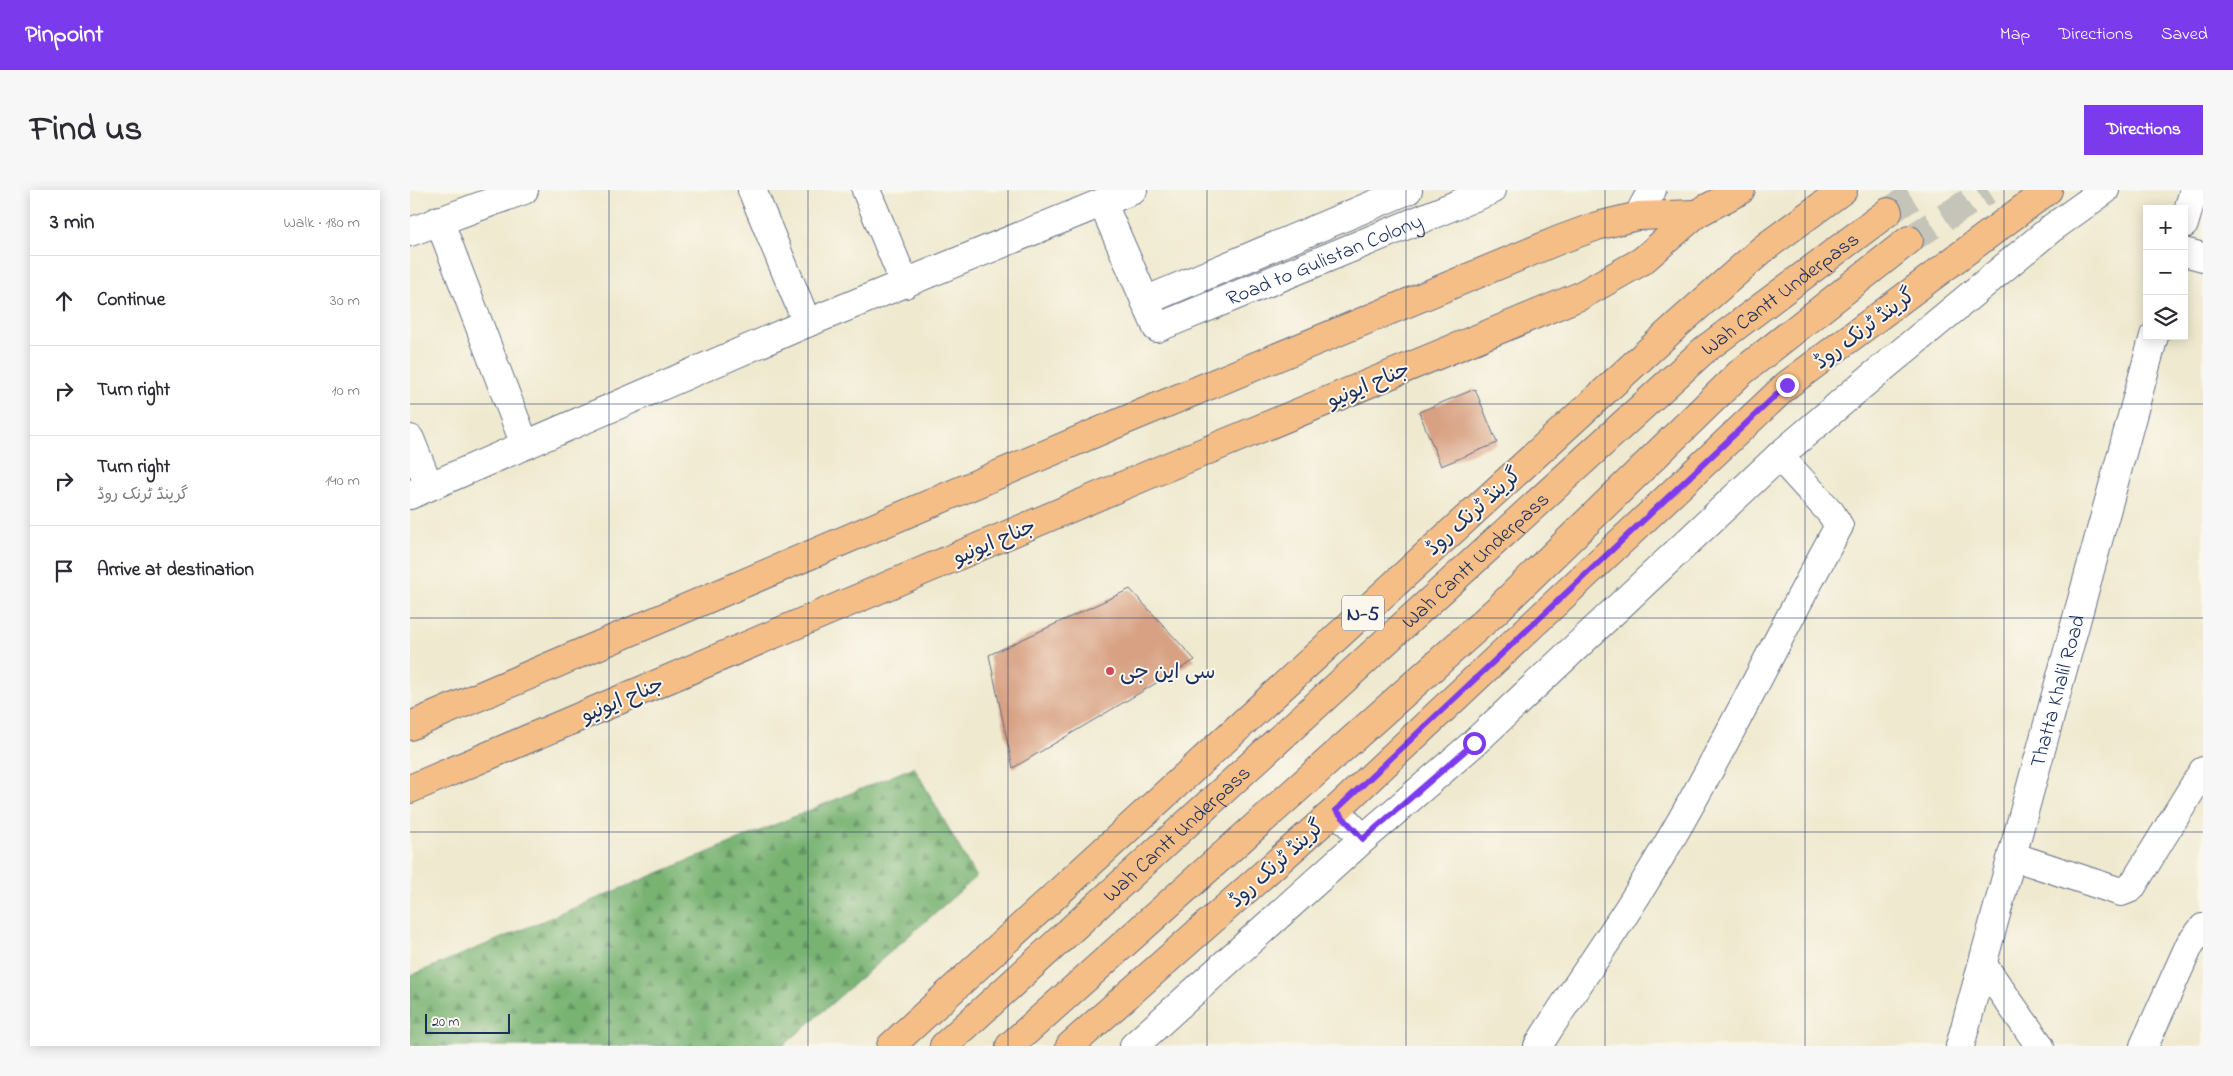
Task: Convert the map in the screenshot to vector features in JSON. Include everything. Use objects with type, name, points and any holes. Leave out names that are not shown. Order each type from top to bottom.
[{"type":"main road","points":[[410,726],[1121,422],[1559,240],[1597,226],[1638,216],[1696,214],[1741,190]]},
{"type":"main road","name":"گرینڈ ٹرنک روڈ","points":[[891,1046],[1678,324],[1764,248],[1843,190]]},
{"type":"main road","name":"گرینڈ ٹرنک روڈ","points":[[1070,1046],[1336,810],[1787,385],[2048,190]]},
{"type":"main road","name":"Wah Cantt Underpass","points":[[944,1046],[1703,352],[1888,212]]},
{"type":"main road","name":"جناح ایونیو","points":[[410,789],[1148,475],[1580,296],[1642,261],[1696,214]]},
{"type":"main road","name":"Wah Cantt Underpass","points":[[1010,1046],[1497,610],[1739,374],[1909,240]]},
{"type":"street","points":[[410,232],[524,190]]},
{"type":"street","points":[[752,190],[807,323]]},
{"type":"street","points":[[866,190],[905,284]]},
{"type":"street","points":[[410,439],[420,490],[807,323],[1103,204],[1133,190]]},
{"type":"street","name":"Road to Gulistan Colony","points":[[1145,301],[1157,328],[1492,190]]},
{"type":"street","points":[[1638,216],[1652,190]]},
{"type":"street","points":[[1134,1046],[1363,839],[1474,743],[1779,456],[2052,228],[2105,190]]},
{"type":"street","points":[[2188,210],[2194,190]]},
{"type":"street","points":[[1103,204],[1145,301],[1402,191]]},
{"type":"street","points":[[439,220],[525,445]]},
{"type":"street","points":[[2188,253],[2203,257]]},
{"type":"street","name":"Thatta Khalil Road","points":[[1960,1046],[2153,340]]},
{"type":"street","points":[[1538,1046],[1648,876],[1725,742],[1798,599],[1839,526],[1831,513],[1779,456]]},
{"type":"street","points":[[2012,856],[2121,892],[2131,888],[2203,771]]},
{"type":"street","points":[[1336,810],[1363,839]]},
{"type":"street","points":[[2144,1046],[2190,944],[2203,928]]},
{"type":"street","points":[[1983,965],[2040,1046]]},
{"type":"green space","points":[[914,767],[976,877],[783,1046],[410,1046],[410,976]]},
{"type":"building","points":[[1475,389],[1497,443],[1441,466],[1419,412]]},
{"type":"building","points":[[1130,589],[1195,660],[1013,768],[989,655]]},
{"type":"tunnel","points":[[1888,212],[1922,190]]},
{"type":"tunnel","points":[[1909,240],[1988,190]]},
{"type":"place","name":"سی این جی","points":[[1110,671]]},
{"type":"route","points":[[1474,743],[1363,839],[1336,810],[1787,385]]}]
